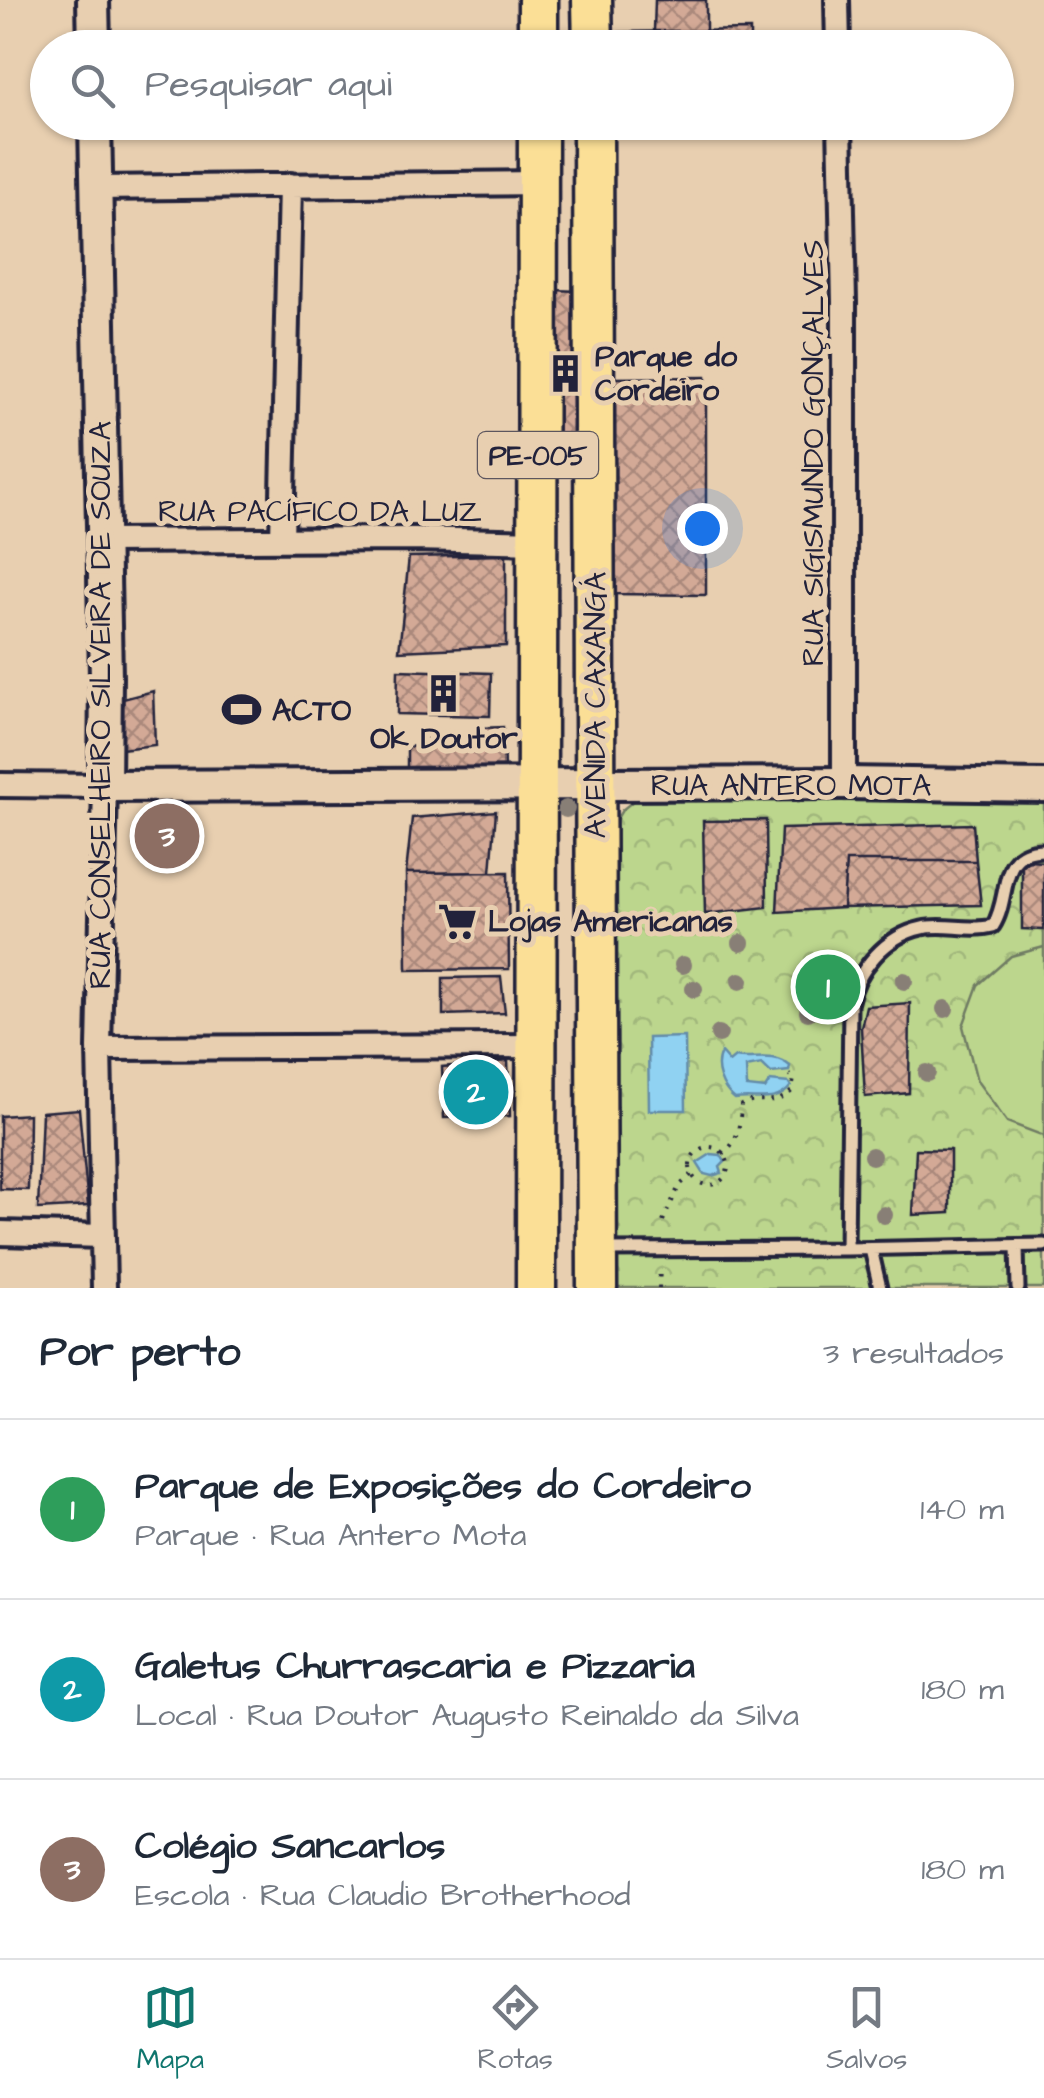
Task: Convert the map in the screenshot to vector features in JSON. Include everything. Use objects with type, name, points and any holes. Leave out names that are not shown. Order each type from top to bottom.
[{"type":"main road","points":[[538,0],[538,30]]},
{"type":"main road","points":[[592,0],[593,30]]},
{"type":"main road","name":"AVENIDA CAXANGÁ","points":[[536,1288],[542,787],[538,140]]},
{"type":"main road","name":"AVENIDA CAXANGÁ","points":[[593,140],[589,786],[597,1288]]},
{"type":"street","points":[[92,0],[93,30]]},
{"type":"street","points":[[837,0],[838,30]]},
{"type":"street","name":"RUA CONSELHEIRO SILVEIRA DE SOUZA","points":[[96,140],[106,677],[100,1048],[104,1288]]},
{"type":"street","name":"RUA SIGISMUNDO GONÇALVES","points":[[840,140],[844,784]]},
{"type":"street","points":[[97,188],[538,183]]},
{"type":"street","points":[[282,540],[290,185]]},
{"type":"street","name":"RUA PACÍFICO DA LUZ","points":[[102,541],[538,542]]},
{"type":"street","points":[[0,785],[104,786]]},
{"type":"street","name":"RUA ANTERO MOTA","points":[[104,786],[1044,786]]},
{"type":"street","points":[[100,1048],[537,1046]]},
{"type":"street","points":[[0,1233],[103,1236]]},
{"type":"lane","points":[[548,0],[548,30]]},
{"type":"lane","points":[[583,0],[583,30]]},
{"type":"lane","points":[[548,140],[542,787],[548,1288]]},
{"type":"lane","points":[[582,1076],[589,786],[583,140]]},
{"type":"lane","points":[[847,1249],[850,1005],[854,988],[866,964],[886,946],[921,928],[993,926],[1010,869],[1018,857],[1026,851],[1044,850]]},
{"type":"lane","points":[[597,1250],[1044,1245]]},
{"type":"lane","points":[[1016,1246],[1018,1288]]},
{"type":"lane","points":[[870,1248],[880,1288]]},
{"type":"path","points":[[723,1154],[739,1130],[741,1105],[786,1098],[792,1092],[794,1078],[789,1075]]},
{"type":"path","points":[[707,1147],[723,1154],[727,1172],[719,1182],[707,1185],[692,1174],[690,1162],[696,1152],[707,1147]]},
{"type":"path","points":[[663,1221],[679,1186],[692,1174]]},
{"type":"green space","points":[[643,793],[1044,793],[1044,1288],[610,1288],[613,825],[622,810]]},
{"type":"green space","points":[[1044,947],[1044,1136],[1007,1122],[977,1081],[963,1026],[978,985],[1011,956]]},
{"type":"water","points":[[685,1037],[686,1110],[649,1110],[648,1038]]},
{"type":"water","points":[[721,1053],[729,1062],[735,1057],[770,1058],[790,1066],[789,1071],[771,1073],[762,1064],[746,1067],[747,1087],[765,1089],[770,1081],[791,1086],[772,1098],[735,1099],[720,1078]]},
{"type":"water","points":[[711,1154],[721,1155],[725,1162],[720,1167],[722,1173],[712,1176],[704,1174],[697,1163]]},
{"type":"building","points":[[655,0],[706,0],[706,30],[654,30]]},
{"type":"building","name":"Parque do Cordeiro","points":[[552,290],[580,291],[578,455],[549,455]]},
{"type":"building","points":[[706,377],[706,595],[610,594],[613,378]]},
{"type":"building","points":[[506,555],[506,646],[399,651],[409,557]]},
{"type":"building","name":"Ok Doutor","points":[[398,670],[491,673],[490,716],[397,714]]},
{"type":"building","points":[[153,691],[155,745],[121,749],[123,699]]},
{"type":"building","points":[[503,727],[504,772],[407,774],[407,747],[427,745],[427,736],[470,739],[468,748],[480,747],[480,728]]},
{"type":"building","points":[[496,811],[491,872],[406,873],[412,818]]},
{"type":"building","points":[[766,820],[767,907],[705,914],[703,821]]},
{"type":"building","points":[[973,824],[976,861],[846,861],[843,908],[777,912],[781,829]]},
{"type":"building","points":[[846,861],[976,861],[981,905],[843,908]]},
{"type":"building","points":[[1028,861],[1044,862],[1044,930],[1022,929],[1022,866]]},
{"type":"building","name":"Lojas Americanas","points":[[508,872],[509,969],[407,970],[406,873]]},
{"type":"building","points":[[501,977],[505,1013],[443,1015],[443,978]]},
{"type":"building","points":[[910,1003],[909,1093],[865,1097],[861,1028],[866,1006]]},
{"type":"building","points":[[508,1061],[510,1116],[444,1118],[442,1067]]},
{"type":"building","points":[[79,1109],[88,1206],[38,1209],[42,1112]]},
{"type":"building","points":[[29,1114],[28,1190],[0,1189],[0,1116]]},
{"type":"building","points":[[916,1149],[950,1150],[950,1213],[913,1215]]},
{"type":"place","name":"Parque do Cordeiro","points":[[565,373]]},
{"type":"place","name":"Ok Doutor","points":[[444,694]]},
{"type":"place","name":"ACTO","points":[[242,710]]},
{"type":"place","name":"Colégio Sancarlos","points":[[167,836]]},
{"type":"place","name":"Lojas Americanas","points":[[458,921]]},
{"type":"place","name":"Parque de Exposições do Cordeiro","points":[[828,987]]},
{"type":"place","name":"Galetus Churrascaria e Pizzaria","points":[[476,1092]]}]
